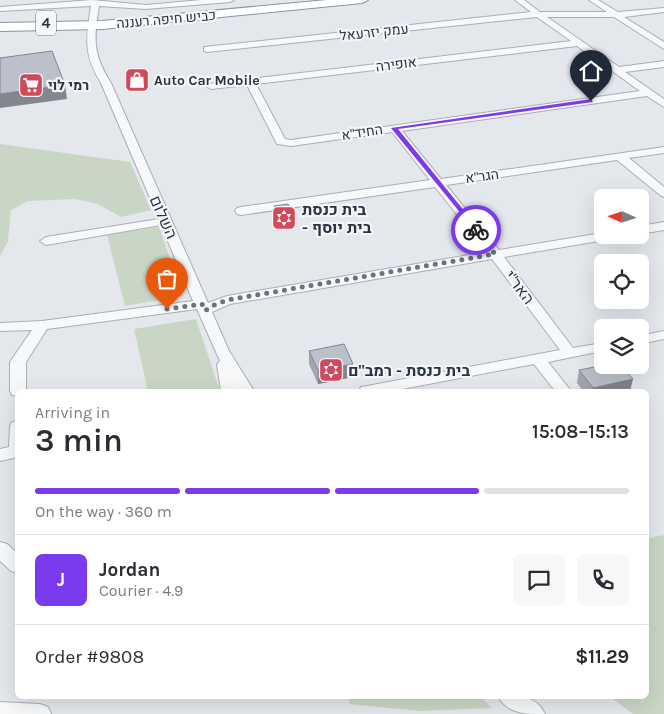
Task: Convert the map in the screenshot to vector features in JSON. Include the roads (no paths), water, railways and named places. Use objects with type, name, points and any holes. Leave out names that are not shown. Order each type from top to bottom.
[{"type":"highway","name":"כביש חיפה רעננה","points":[[0,27],[44,27],[99,12],[113,17],[132,18],[326,0]]},
{"type":"highway","name":"כביש חיפה רעננה","points":[[0,23],[57,22],[99,12],[362,0]]},
{"type":"highway","points":[[44,27],[72,29],[90,40]]},
{"type":"street","points":[[0,1],[99,12],[124,5],[146,7],[230,0]]},
{"type":"street","points":[[519,0],[664,104]]},
{"type":"street","points":[[593,0],[664,46]]},
{"type":"street","points":[[0,9],[44,6]]},
{"type":"street","name":"עמק יזרעאל","points":[[207,49],[540,14],[615,15],[664,10]]},
{"type":"street","name":"השלום","points":[[99,12],[90,40],[90,50],[98,72],[106,83],[222,351],[245,389]]},
{"type":"street","name":"השלום","points":[[99,12],[100,48],[106,83]]},
{"type":"street","name":"אופירה","points":[[211,86],[580,43]]},
{"type":"street","points":[[618,70],[664,64]]},
{"type":"street","name":"החיד\"א","points":[[250,81],[281,142],[291,143],[650,93]]},
{"type":"street","name":"האר\"י","points":[[394,128],[495,254],[570,354]]},
{"type":"street","name":"הגר\"א","points":[[241,211],[664,150]]},
{"type":"street","points":[[620,157],[664,193]]},
{"type":"street","points":[[46,241],[166,221]]},
{"type":"street","points":[[649,228],[664,226]]},
{"type":"street","points":[[0,327],[42,325],[204,308],[227,300],[594,238]]},
{"type":"street","points":[[18,389],[18,362],[42,325]]},
{"type":"street","points":[[649,339],[662,337]]},
{"type":"street","points":[[394,389],[420,387],[594,349]]},
{"type":"street","name":"השלום","points":[[222,351],[229,389]]},
{"type":"street","points":[[539,360],[561,389]]},
{"type":"street","points":[[0,456],[15,452]]},
{"type":"street","points":[[0,548],[15,563]]},
{"type":"street","points":[[513,699],[532,714]]},
{"type":"street","points":[[0,712],[40,714]]},
{"type":"place","name":"Auto Car Mobile","points":[[137,80]]},
{"type":"place","name":"רמי לוי","points":[[31,85]]},
{"type":"place","name":"בית כנסת - בית יוסף","points":[[284,218]]},
{"type":"place","name":"בית כנסת - רמב\"ם","points":[[331,370]]}]
